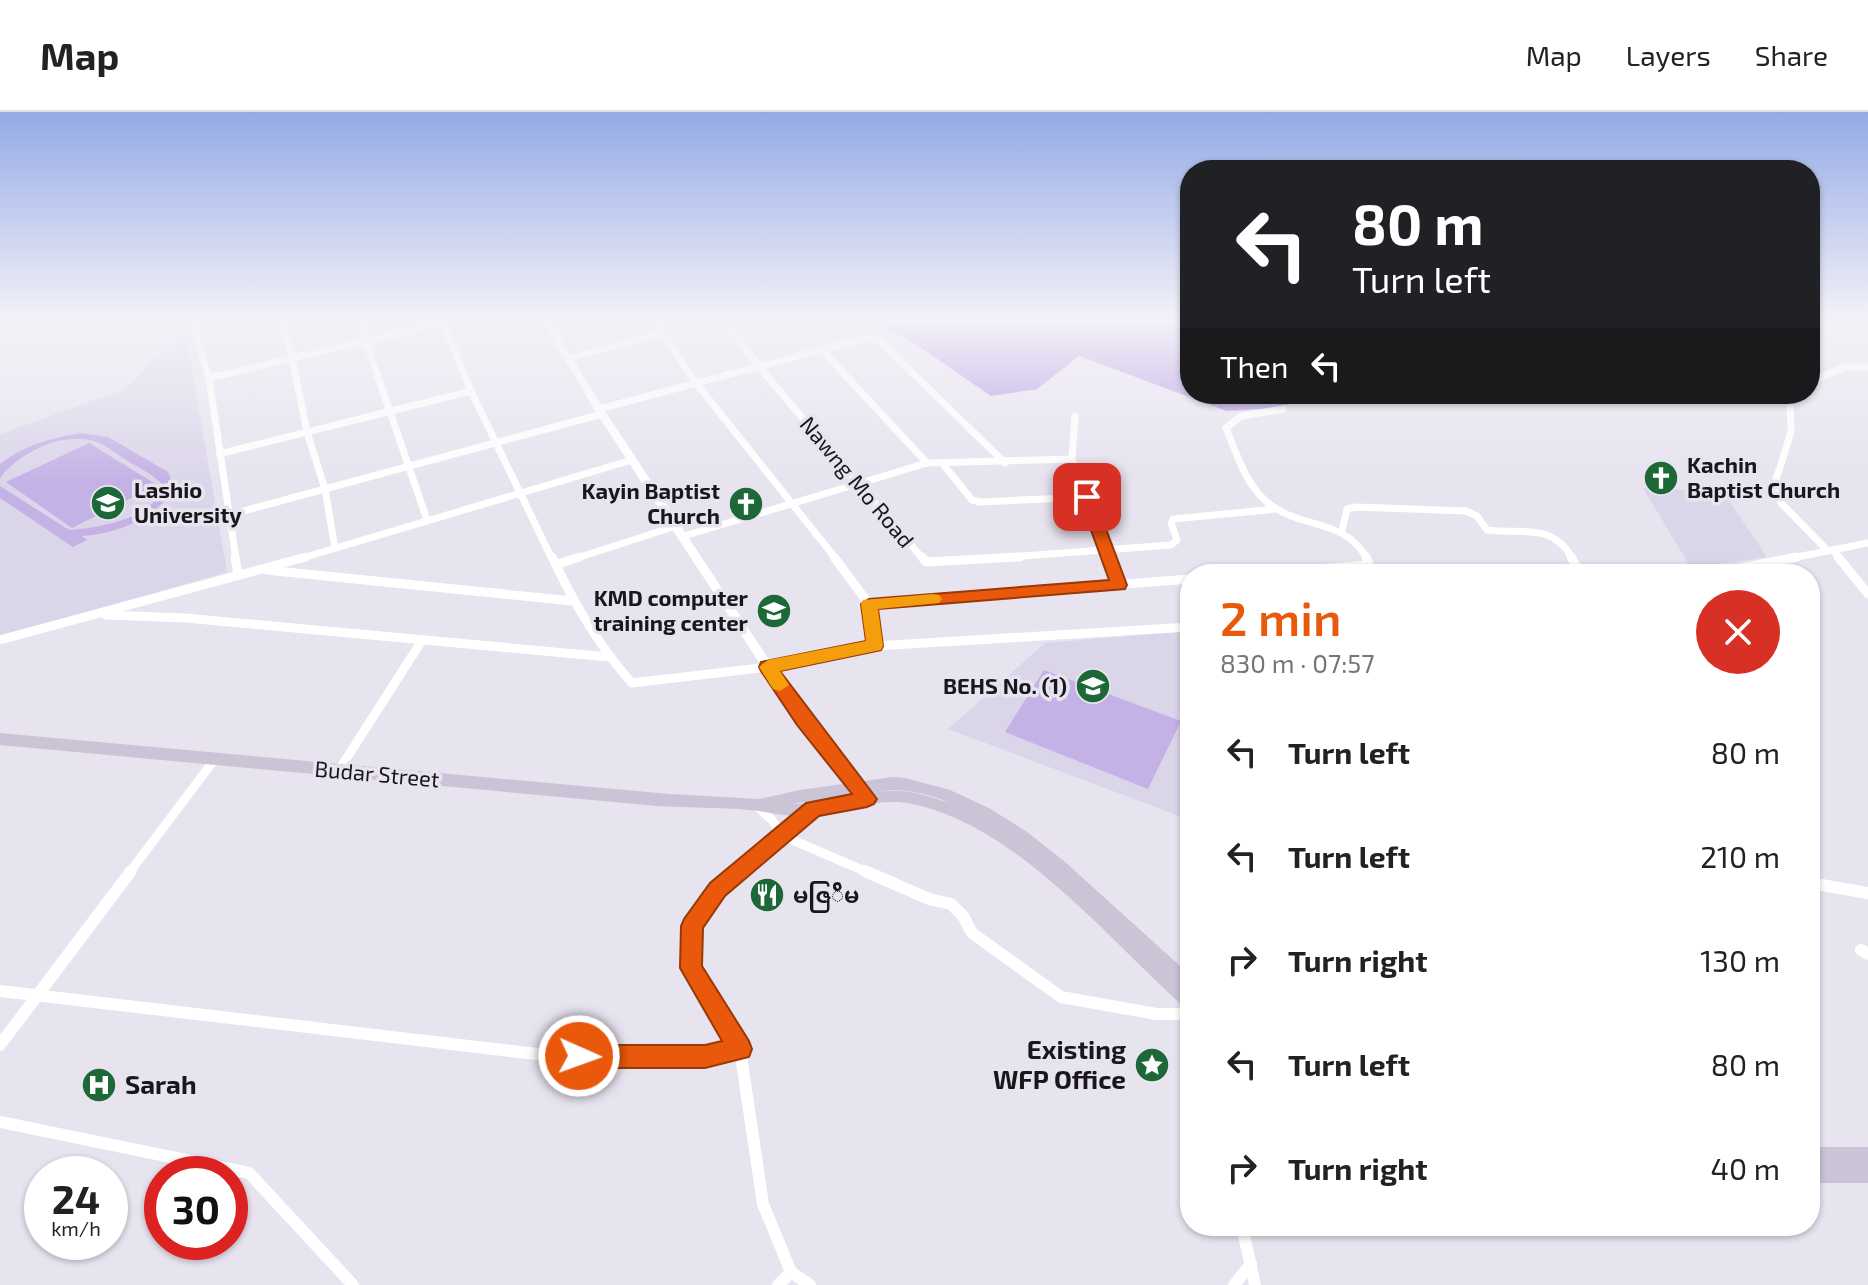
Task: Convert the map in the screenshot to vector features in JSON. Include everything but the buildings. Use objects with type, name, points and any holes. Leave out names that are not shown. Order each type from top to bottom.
[{"type":"main road","name":"Budar Street","points":[[0,739],[657,800],[754,804]]},
{"type":"main road","points":[[754,804],[795,810],[813,809],[885,783],[919,787],[954,799],[1047,855],[1100,900],[1150,952],[1180,978]]},
{"type":"main road","points":[[754,804],[863,793],[915,798],[948,809],[983,826],[1038,861],[1180,993]]},
{"type":"main road","points":[[1820,1157],[1868,1157]]},
{"type":"main road","points":[[1820,1173],[1868,1173]]},
{"type":"street","points":[[207,373],[238,575]]},
{"type":"street","points":[[209,378],[230,373]]},
{"type":"street","points":[[295,373],[307,432],[325,489],[335,548]]},
{"type":"street","points":[[376,373],[427,520]]},
{"type":"street","points":[[463,373],[520,493],[558,564],[573,601],[609,657],[632,683],[768,667],[875,646],[1180,628]]},
{"type":"street","points":[[578,373],[600,411],[768,667],[804,720],[863,793]]},
{"type":"street","points":[[689,373],[795,504],[869,604],[875,646]]},
{"type":"street","points":[[229,515],[740,373]]},
{"type":"street","name":"Nawng Mo Road","points":[[764,373],[860,482],[922,559],[931,564],[1107,552],[1175,543],[1171,523],[1179,517],[1214,517],[1276,509]]},
{"type":"street","points":[[843,373],[927,463]]},
{"type":"street","points":[[913,373],[1005,463]]},
{"type":"street","points":[[219,454],[471,391]]},
{"type":"street","points":[[1790,404],[1791,432],[1774,486],[1781,503],[1831,550],[1868,594]]},
{"type":"street","points":[[1283,409],[1241,416],[1226,428],[1260,496],[1276,509],[1342,530],[1360,546],[1368,564]]},
{"type":"street","points":[[1075,416],[1072,459],[1119,585]]},
{"type":"street","points":[[558,564],[795,504],[927,463],[1072,459]]},
{"type":"street","points":[[0,640],[261,570],[632,460]]},
{"type":"street","points":[[943,464],[972,500],[980,502],[1087,497]]},
{"type":"street","points":[[1342,530],[1347,509],[1356,507],[1466,511],[1477,516],[1487,530],[1552,536],[1561,542],[1575,564]]},
{"type":"street","points":[[1760,564],[1868,543]]},
{"type":"street","points":[[261,570],[573,601]]},
{"type":"street","points":[[869,604],[1180,580]]},
{"type":"street","points":[[96,614],[186,618],[609,657]]},
{"type":"street","points":[[339,770],[421,642]]},
{"type":"street","points":[[0,1045],[215,759]]},
{"type":"street","points":[[754,804],[772,820],[781,835],[929,899],[951,904],[963,916],[972,933],[1061,997],[1156,1014],[1180,1014]]},
{"type":"street","points":[[810,1285],[791,1272],[763,1204],[740,1049],[691,968],[692,926],[718,890],[813,809]]},
{"type":"street","points":[[1820,885],[1868,893]]},
{"type":"street","points":[[0,991],[506,1051],[603,1058],[705,1056],[740,1049]]},
{"type":"street","points":[[0,1122],[249,1173],[353,1285]]},
{"type":"street","points":[[1244,1236],[1255,1285]]},
{"type":"street","points":[[1234,1285],[1251,1264]]},
{"type":"street","points":[[778,1285],[791,1272]]},
{"type":"shaded area","name":"Lashio University","points":[[142,373],[193,373],[227,572],[0,637],[0,434],[126,389]]},
{"type":"shaded area","points":[[957,373],[1058,373],[1037,389],[991,396]]},
{"type":"shaded area","points":[[1124,373],[1180,373],[1180,394]]},
{"type":"shaded area","points":[[1208,404],[1289,404],[1274,408],[1227,411]]},
{"type":"shaded area","points":[[81,433],[108,437],[168,472],[174,487],[147,516],[122,528],[82,536],[87,540],[73,547],[0,498],[0,486],[69,530],[110,524],[138,513],[150,506],[162,484],[103,445],[86,439],[59,441],[31,452],[8,468],[0,478],[0,464],[19,452],[49,440]]},
{"type":"shaded area","points":[[89,443],[157,485],[72,528],[6,482]]},
{"type":"shaded area","points":[[1643,488],[1723,492],[1767,557],[1719,564],[1689,564]]},
{"type":"shaded area","name":"BEHS No. (1)","points":[[1180,632],[1180,816],[948,729],[1045,643]]},
{"type":"shaded area","points":[[1044,670],[1180,721],[1148,789],[1005,732]]},
{"type":"slow traffic","points":[[780,685],[768,667],[875,646],[869,604],[933,599]]},
{"type":"place","name":"Kachin Baptist Church","points":[[1661,478]]},
{"type":"place","name":"Lashio University","points":[[108,503]]},
{"type":"place","name":"Kayin Baptist Church","points":[[746,504]]},
{"type":"place","name":"KMD computer training center","points":[[774,611]]},
{"type":"place","name":"BEHS No. (1)","points":[[1093,686]]},
{"type":"place","name":"မဇြ်ိမ","points":[[767,895]]},
{"type":"place","name":"Existing WFP Office","points":[[1152,1065]]},
{"type":"place","name":"Sarah","points":[[99,1085]]},
{"type":"route","points":[[579,1056],[705,1056],[740,1049],[691,968],[692,926],[718,890],[813,809],[867,799],[804,720],[768,667],[875,646],[869,604],[1119,585],[1087,497]]}]
